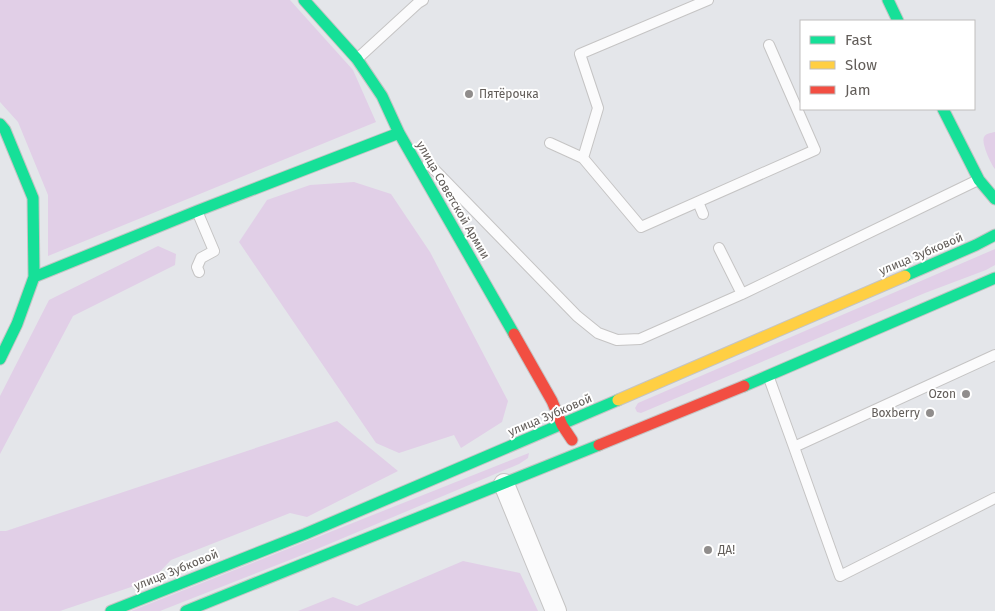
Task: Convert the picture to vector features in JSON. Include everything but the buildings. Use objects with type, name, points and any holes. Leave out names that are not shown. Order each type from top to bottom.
[{"type":"main road","name":"улица Советской Армии","points":[[304,0],[357,59],[382,96],[399,133],[552,401],[562,425],[580,452]]},
{"type":"main road","points":[[888,0],[898,20]]},
{"type":"main road","points":[[944,110],[979,180],[995,199]]},
{"type":"main road","points":[[0,124],[5,130],[33,198],[34,277],[17,324],[0,359]]},
{"type":"main road","points":[[34,277],[197,211],[399,133]]},
{"type":"main road","name":"улица Зубковой","points":[[112,611],[305,534],[562,425],[995,235]]},
{"type":"main road","points":[[186,611],[768,376],[995,278]]},
{"type":"street","points":[[504,484],[556,611]]},
{"type":"lane","points":[[583,158],[598,108],[580,54],[708,0]]},
{"type":"lane","points":[[357,59],[419,1]]},
{"type":"lane","points":[[550,143],[583,158],[640,228],[816,150],[769,45]]},
{"type":"lane","points":[[399,133],[577,316],[598,333],[617,340],[640,339],[742,294],[979,180]]},
{"type":"lane","points":[[698,202],[703,214]]},
{"type":"lane","points":[[197,211],[214,251],[201,258],[197,267],[199,272]]},
{"type":"lane","points":[[719,248],[742,294]]},
{"type":"lane","points":[[0,331],[17,324]]},
{"type":"lane","points":[[794,448],[995,354]]},
{"type":"lane","points":[[768,376],[840,576],[995,498]]},
{"type":"shaded area","points":[[0,0],[290,0],[353,70],[376,122],[48,256],[48,195],[18,122],[0,102]]},
{"type":"shaded area","points":[[995,132],[995,169],[983,140],[989,133]]},
{"type":"shaded area","points":[[354,182],[391,194],[430,252],[508,401],[502,422],[461,448],[454,435],[399,453],[376,443],[239,242],[267,200],[310,185]]},
{"type":"shaded area","points":[[158,246],[176,254],[175,265],[73,316],[0,454],[0,396],[49,300]]},
{"type":"shaded area","points":[[995,249],[995,265],[986,270],[925,293],[641,413],[637,412],[635,408],[638,403]]},
{"type":"shaded area","points":[[337,421],[398,471],[307,517],[290,513],[171,560],[152,580],[60,611],[0,611],[0,531],[6,531]]},
{"type":"shaded area","points":[[529,453],[528,458],[519,464],[310,552],[160,611],[131,611]]},
{"type":"shaded area","points":[[463,561],[520,573],[538,611],[298,611],[333,597],[357,606]]},
{"type":"traffic: fast","points":[[304,0],[357,59],[382,96],[399,133],[514,334]]},
{"type":"traffic: fast","points":[[888,0],[898,20]]},
{"type":"traffic: fast","points":[[944,110],[979,180],[995,199]]},
{"type":"traffic: fast","points":[[0,124],[5,130],[33,198],[34,277],[17,324],[0,359]]},
{"type":"traffic: fast","points":[[34,277],[197,211],[399,133]]},
{"type":"traffic: fast","points":[[905,276],[995,235]]},
{"type":"traffic: fast","points":[[744,386],[995,278]]},
{"type":"traffic: fast","points":[[111,611],[305,534],[618,400]]},
{"type":"traffic: fast","points":[[186,611],[599,445]]},
{"type":"traffic: slow","points":[[618,400],[905,276]]},
{"type":"traffic: jam","points":[[514,334],[552,401],[562,425],[572,440]]},
{"type":"traffic: jam","points":[[599,445],[744,386]]},
{"type":"place","name":"Пятёрочка","points":[[469,94]]},
{"type":"place","name":"Ozon","points":[[966,394]]},
{"type":"place","name":"Boxberry","points":[[930,413]]},
{"type":"place","name":"ДА!","points":[[708,550]]}]
